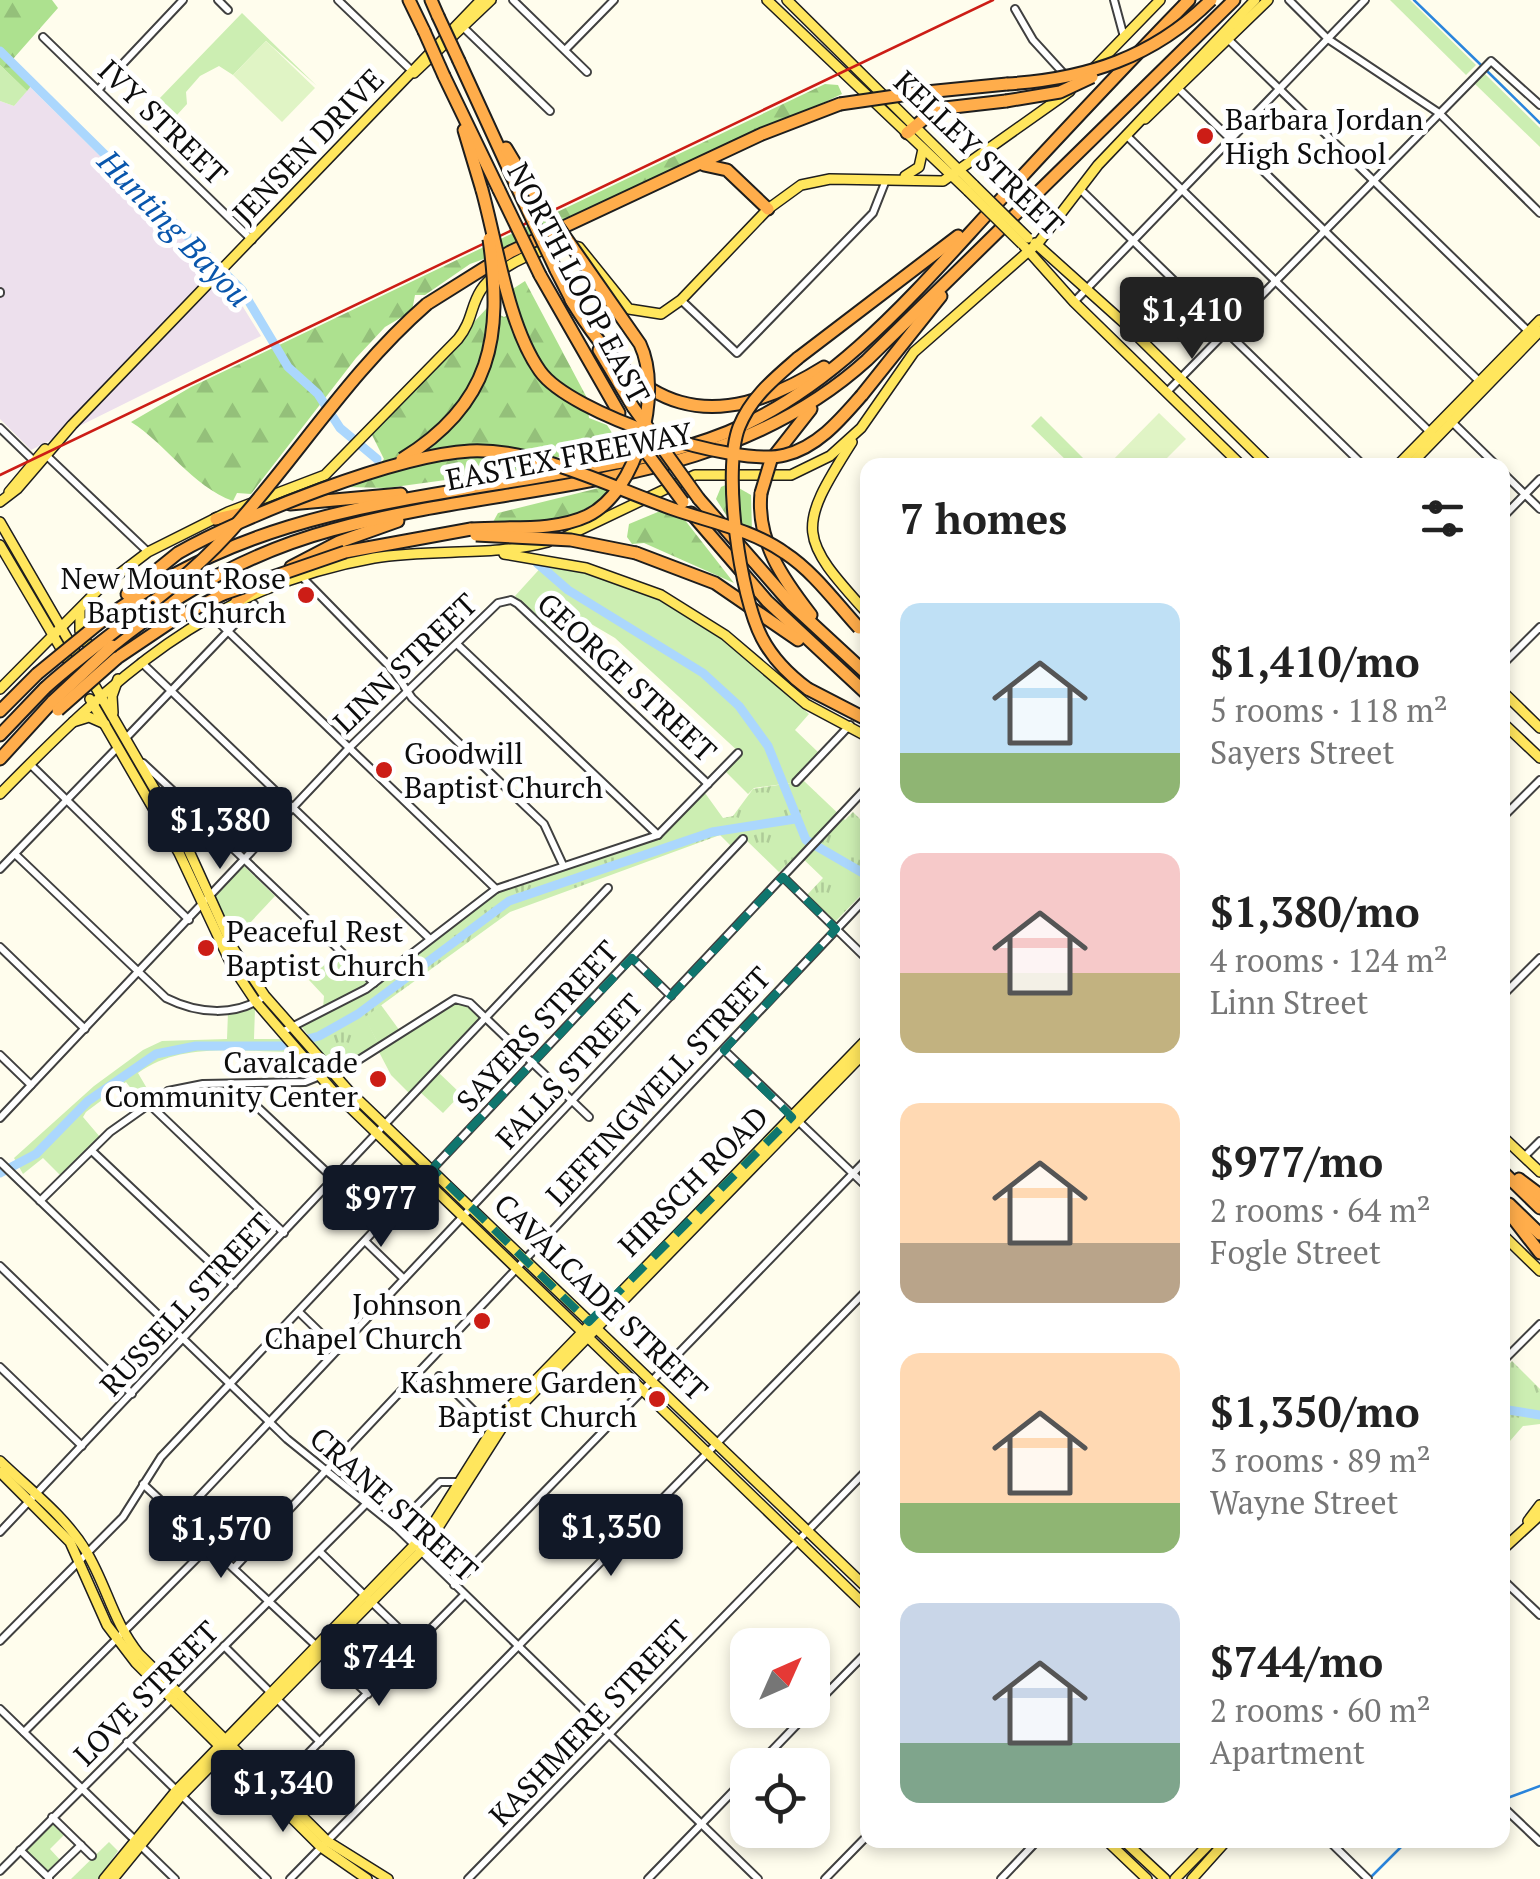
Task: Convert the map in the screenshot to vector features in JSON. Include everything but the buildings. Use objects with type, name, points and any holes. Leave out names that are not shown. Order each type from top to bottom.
[{"type":"highway","name":"NORTH LOOP EAST","points":[[410,0],[540,274],[619,413],[682,502],[757,590],[860,687]]},
{"type":"highway","points":[[115,652],[223,594],[344,552],[415,537],[554,524],[593,513],[625,476],[650,405],[650,372],[640,344],[520,180],[431,0]]},
{"type":"highway","name":"EASTEX FREEWAY","points":[[0,711],[98,622],[170,573],[236,542],[335,513],[634,460],[714,438],[795,397],[861,343],[1189,0]]},
{"type":"highway","points":[[910,129],[947,106],[1006,102],[1060,92],[1169,36],[1211,0]]},
{"type":"highway","name":"EASTEX FREEWAY","points":[[4,754],[187,592],[282,546],[374,519],[698,458],[761,432],[827,393],[1231,3]]},
{"type":"highway","points":[[0,735],[46,688],[206,556],[247,512],[360,369],[428,304],[510,252],[788,122],[840,104],[1109,67]]},
{"type":"highway","points":[[447,82],[529,352],[552,385],[578,403],[722,453],[756,458],[788,454],[810,445],[862,394],[968,260]]},
{"type":"highway","points":[[699,166],[723,168],[768,209]]},
{"type":"highway","name":"NORTH LOOP EAST","points":[[520,180],[556,270],[633,407],[698,499],[778,590],[860,669]]},
{"type":"highway","points":[[385,468],[453,420],[472,394],[488,357],[496,302],[482,190]]},
{"type":"highway","points":[[860,716],[808,689],[773,655],[753,616],[732,468],[737,433],[750,405],[798,358],[952,242],[1006,194]]},
{"type":"highway","points":[[571,300],[625,370],[663,396],[701,407],[738,407],[766,399],[861,343]]},
{"type":"highway","points":[[827,393],[770,460],[761,493],[764,537],[777,566],[846,656]]},
{"type":"highway","points":[[98,622],[178,553],[232,527],[385,468],[470,451],[500,452],[546,465],[772,544],[801,565],[860,630]]},
{"type":"highway","points":[[216,520],[274,506],[455,491]]},
{"type":"highway","points":[[237,600],[352,536],[474,501]]},
{"type":"highway","points":[[472,532],[571,540],[636,553],[724,589],[830,662]]},
{"type":"highway","points":[[1510,1175],[1540,1195]]},
{"type":"highway","points":[[1510,1178],[1540,1208]]},
{"type":"highway","points":[[1510,1208],[1540,1234]]},
{"type":"highway","points":[[1510,1212],[1540,1253]]},
{"type":"main road","name":"JENSEN DRIVE","points":[[461,26],[480,0]]},
{"type":"main road","name":"JENSEN DRIVE","points":[[0,502],[34,461],[414,73],[491,0]]},
{"type":"main road","name":"KELLEY STREET","points":[[767,0],[910,129],[940,151],[971,188],[1029,244],[1087,288],[1261,458]]},
{"type":"main road","name":"KELLEY STREET","points":[[787,0],[910,129],[923,149],[956,172]]},
{"type":"main road","points":[[0,689],[80,607],[148,552],[228,512],[316,481],[458,339],[472,320],[483,286],[517,263],[555,246],[578,247],[622,304],[636,313],[661,314],[681,300],[788,192],[816,180],[943,181],[1077,86],[1160,0]]},
{"type":"main road","points":[[1135,127],[1255,0]]},
{"type":"main road","points":[[860,605],[819,557],[811,530],[819,494],[861,428],[914,352],[1029,244],[1126,135],[1180,90],[1268,0]]},
{"type":"main road","points":[[940,151],[962,157],[994,144]]},
{"type":"main road","points":[[904,176],[919,167],[923,149]]},
{"type":"main road","points":[[886,179],[956,172]]},
{"type":"main road","name":"KELLEY STREET","points":[[1029,244],[1074,302],[1233,458]]},
{"type":"main road","points":[[1406,458],[1534,334],[1540,320]]},
{"type":"main road","name":"JENSEN DRIVE","points":[[9,492],[48,456],[72,425]]},
{"type":"main road","points":[[491,552],[568,536],[695,475],[776,476],[806,470],[830,456],[861,428]]},
{"type":"main road","points":[[1415,458],[1433,435]]},
{"type":"main road","name":"CAVALCADE STREET","points":[[0,522],[54,634],[104,724],[167,821],[210,898],[229,951]]},
{"type":"main road","name":"CAVALCADE STREET","points":[[0,545],[62,626],[114,715],[167,821],[202,907],[284,1035],[377,1134],[472,1206],[860,1582]]},
{"type":"main road","points":[[0,794],[123,674],[210,614],[300,575],[376,558],[434,551],[491,552],[586,568],[661,595],[725,635],[806,704],[860,732]]},
{"type":"main road","points":[[80,607],[80,631],[100,666],[123,674]]},
{"type":"main road","points":[[30,658],[50,658],[68,684],[74,702],[68,726]]},
{"type":"main road","points":[[114,715],[112,696],[123,674]]},
{"type":"main road","points":[[1510,700],[1540,728]]},
{"type":"main road","points":[[68,726],[90,718],[104,724]]},
{"type":"main road","points":[[1510,730],[1540,758]]},
{"type":"main road","points":[[167,821],[191,814]]},
{"type":"main road","name":"CAVALCADE STREET","points":[[261,999],[291,1025],[385,1126],[462,1215],[860,1600]]},
{"type":"main road","name":"HIRSCH ROAD","points":[[461,1484],[494,1430],[860,1047]]},
{"type":"main road","name":"HIRSCH ROAD","points":[[794,1119],[860,1057]]},
{"type":"main road","points":[[1510,1144],[1540,1172]]},
{"type":"main road","points":[[1510,1242],[1540,1270]]},
{"type":"main road","points":[[0,1461],[83,1554],[119,1636],[172,1695],[324,1844],[366,1877],[388,1879]]},
{"type":"main road","points":[[0,1472],[32,1497]]},
{"type":"main road","points":[[104,1879],[177,1795],[417,1549],[461,1484]]},
{"type":"main road","points":[[752,1496],[761,1486]]},
{"type":"main road","points":[[1524,1528],[1540,1506]]},
{"type":"main road","points":[[1510,1542],[1540,1515]]},
{"type":"main road","points":[[843,1584],[852,1575]]},
{"type":"main road","points":[[113,1879],[135,1842]]},
{"type":"main road","points":[[1114,1848],[1147,1879]]},
{"type":"main road","points":[[1131,1848],[1164,1879]]},
{"type":"main road","points":[[1175,1879],[1205,1848]]},
{"type":"main road","points":[[1192,1879],[1220,1848]]},
{"type":"street","points":[[98,90],[184,0]]},
{"type":"street","points":[[218,0],[228,10]]},
{"type":"street","points":[[338,0],[414,73]]},
{"type":"street","points":[[513,0],[588,72]]},
{"type":"street","points":[[565,50],[614,0]]},
{"type":"street","points":[[1114,0],[1124,36]]},
{"type":"street","points":[[1289,0],[1328,39],[1439,113],[1540,213]]},
{"type":"street","points":[[1074,302],[1365,0]]},
{"type":"street","points":[[1015,9],[1041,51],[1077,86]]},
{"type":"street","points":[[1118,16],[1128,20],[1142,18]]},
{"type":"street","points":[[461,26],[550,111]]},
{"type":"street","name":"IVY STREET","points":[[43,37],[252,240]]},
{"type":"street","points":[[1229,40],[1534,334]]},
{"type":"street","points":[[1166,392],[1489,62],[1540,104]]},
{"type":"street","points":[[1180,90],[1482,385]]},
{"type":"street","points":[[1126,135],[1433,435]]},
{"type":"street","points":[[681,300],[736,353],[873,213],[886,179]]},
{"type":"street","points":[[1081,190],[1356,458]]},
{"type":"street","points":[[1449,419],[1489,458]]},
{"type":"street","points":[[0,428],[34,461]]},
{"type":"street","points":[[48,456],[148,552]]},
{"type":"street","points":[[1510,510],[1540,479]]},
{"type":"street","points":[[1510,480],[1540,509]]},
{"type":"street","points":[[300,575],[410,693],[544,824],[563,865]]},
{"type":"street","name":"LINN STREET","points":[[0,1118],[350,748],[498,603],[516,604]]},
{"type":"street","points":[[126,738],[254,604]]},
{"type":"street","name":"GEORGE STREET","points":[[516,604],[708,784]]},
{"type":"street","points":[[210,614],[496,889]]},
{"type":"street","points":[[1510,657],[1540,627]]},
{"type":"street","points":[[458,645],[658,835]]},
{"type":"street","points":[[140,661],[430,939]]},
{"type":"street","points":[[796,782],[850,726]]},
{"type":"street","points":[[0,869],[118,747]]},
{"type":"street","points":[[284,1035],[291,1025],[374,983],[496,889],[658,835],[738,753]]},
{"type":"street","points":[[138,759],[187,804],[191,814],[374,983]]},
{"type":"street","points":[[30,764],[189,920]]},
{"type":"street","points":[[1510,810],[1540,780]]},
{"type":"street","name":"FALLS STREET","points":[[180,1517],[860,794]]},
{"type":"street","name":"SAYERS STREET","points":[[0,1640],[122,1517],[160,1456],[743,839]]},
{"type":"street","points":[[15,854],[136,975],[166,998],[192,1008],[233,1010],[261,999]]},
{"type":"street","points":[[783,877],[860,952]]},
{"type":"street","name":"RUSSELL STREET","points":[[0,1532],[608,888]]},
{"type":"street","name":"LEFFINGWELL STREET","points":[[234,1568],[860,904]]},
{"type":"street","points":[[0,948],[85,1029]]},
{"type":"street","points":[[632,958],[671,996]]},
{"type":"street","points":[[1510,988],[1540,958]]},
{"type":"street","points":[[40,1201],[148,1103],[178,1086],[286,1085],[320,1076],[387,1044],[452,1000],[468,1002],[488,1018],[590,1117]]},
{"type":"street","points":[[724,1050],[860,1181]]},
{"type":"street","points":[[0,1055],[32,1086]]},
{"type":"street","points":[[233,1084],[335,1180]]},
{"type":"street","points":[[148,1103],[284,1233]]},
{"type":"street","points":[[1524,1157],[1540,1141]]},
{"type":"street","points":[[92,1151],[234,1285]]},
{"type":"street","name":"CRANE STREET","points":[[1,1163],[269,1422],[396,1528],[758,1879]]},
{"type":"street","points":[[454,1585],[860,1166]]},
{"type":"street","points":[[365,1241],[404,1280]]},
{"type":"street","points":[[0,1266],[132,1394]]},
{"type":"street","points":[[290,1879],[860,1297]]},
{"type":"street","points":[[299,1312],[338,1350]]},
{"type":"street","points":[[1510,1354],[1540,1324]]},
{"type":"street","points":[[0,1367],[82,1446]]},
{"type":"street","points":[[439,1376],[494,1430]]},
{"type":"street","name":"KASHMERE STREET","points":[[468,1879],[860,1477]]},
{"type":"street","name":"HIRSCH ROAD","points":[[396,1528],[440,1482],[461,1484]]},
{"type":"street","points":[[143,1484],[368,1694]]},
{"type":"street","name":"LOVE STREET","points":[[0,1871],[367,1504]]},
{"type":"street","points":[[24,1732],[209,1546]]},
{"type":"street","points":[[320,1552],[415,1644]]},
{"type":"street","points":[[1510,1587],[1540,1616]]},
{"type":"street","points":[[270,1791],[464,1595]]},
{"type":"street","points":[[224,1646],[320,1742]]},
{"type":"street","points":[[830,1690],[860,1659]]},
{"type":"street","points":[[0,1709],[78,1790],[175,1879]]},
{"type":"street","points":[[774,1748],[794,1728]]},
{"type":"street","points":[[127,1742],[177,1795],[268,1879]]},
{"type":"street","points":[[648,1879],[730,1794]]},
{"type":"street","points":[[1510,1814],[1540,1842]]},
{"type":"street","points":[[52,1817],[92,1856]]},
{"type":"street","points":[[825,1879],[860,1843]]},
{"type":"street","points":[[20,1850],[49,1878],[80,1845]]},
{"type":"street","points":[[1001,1879],[1030,1848]]},
{"type":"street","points":[[1336,1848],[1366,1877]]},
{"type":"highlighted area","points":[[783,877],[836,929],[724,1050],[792,1117],[589,1322],[432,1169],[632,958],[671,996]]},
{"type":"shaded area","points":[[30,87],[227,281],[261,336],[31,450],[0,419],[0,101],[14,106]]},
{"type":"green space","points":[[0,0],[52,0],[58,8],[13,59],[35,81],[27,91],[0,65]]},
{"type":"green space","points":[[1390,0],[1410,0],[1476,65],[1466,75]]},
{"type":"green space","points":[[242,13],[317,86],[266,41],[233,75],[219,66],[200,76],[186,92],[187,104],[176,116],[158,100]]},
{"type":"green space","points":[[266,41],[315,88],[282,122],[233,75]]},
{"type":"green space","points":[[0,65],[27,91],[14,106],[0,101]]},
{"type":"green space","points":[[1485,74],[1540,128],[1540,147],[1475,84]]},
{"type":"green space","points":[[825,84],[838,85],[842,94],[514,248],[470,264],[425,295],[415,295],[412,311],[385,327],[356,358],[251,494],[237,493],[233,501],[218,494],[131,422],[191,387]]},
{"type":"green space","points":[[525,281],[587,398],[589,418],[607,425],[621,447],[546,459],[519,470],[387,488],[348,487],[369,478],[384,459],[371,433],[487,308],[504,317],[510,314],[505,294]]},
{"type":"green space","points":[[1159,413],[1186,439],[1167,458],[1115,458]]},
{"type":"green space","points":[[1041,416],[1083,458],[1064,458],[1031,426]]},
{"type":"green space","points":[[730,483],[751,495],[752,531],[735,529],[716,499],[721,487]]},
{"type":"green space","points":[[615,484],[590,506],[560,519],[493,522],[498,513]]},
{"type":"green space","points":[[665,509],[681,515],[734,583],[644,543],[632,544],[627,537],[629,524]]},
{"type":"green space","points":[[545,563],[603,577],[673,605],[723,639],[809,714],[795,730],[819,753],[799,775],[804,781],[754,788],[748,794],[724,770],[740,753],[615,638],[576,615],[556,635],[515,596]]},
{"type":"green space","points":[[804,781],[845,820],[853,812],[860,819],[860,896],[835,922],[807,895],[823,878],[798,854],[779,872],[742,836],[731,846],[720,835],[510,912],[365,1017],[379,1045],[333,1066],[300,1025],[348,1001],[493,892],[655,840],[705,793],[723,818],[733,816],[753,789]]},
{"type":"green space","points":[[244,866],[275,896],[235,939],[215,897]]},
{"type":"green space","points":[[338,951],[368,983],[323,1008],[324,996],[309,980]]},
{"type":"green space","points":[[451,1002],[465,1002],[481,1015],[481,1020],[410,1094],[391,1075],[379,1052]]},
{"type":"green space","points":[[381,1005],[400,1031],[379,1045],[364,1017]]},
{"type":"green space","points":[[255,1008],[254,1039],[282,1039],[293,1052],[212,1050],[155,1063],[138,1073],[152,1097],[142,1103],[126,1082],[86,1112],[83,1117],[100,1137],[62,1177],[43,1158],[23,1174],[14,1158],[94,1086],[143,1050],[162,1041],[227,1039],[228,1012]]},
{"type":"green space","points":[[438,1072],[461,1094],[443,1113],[420,1092]]},
{"type":"green space","points":[[1510,1363],[1540,1389],[1540,1424],[1523,1426],[1510,1441]]},
{"type":"green space","points":[[52,1821],[66,1833],[50,1849],[61,1861],[47,1872],[24,1852]]},
{"type":"green space","points":[[109,1842],[118,1851],[98,1879],[71,1879]]},
{"type":"waterway","points":[[1414,0],[1481,65]]},
{"type":"waterway","name":"Hunting Bayou","points":[[0,51],[242,290],[288,367],[318,394],[340,428],[377,459]]},
{"type":"waterway","points":[[1487,71],[1540,123]]},
{"type":"waterway","name":"Hunting Bayou","points":[[537,563],[568,590],[703,673],[739,706],[768,746],[806,840],[860,871]]},
{"type":"waterway","points":[[0,1173],[36,1154],[88,1101],[156,1054],[196,1046],[282,1046],[319,1036],[358,1014],[509,901],[712,832],[795,819]]},
{"type":"waterway","name":"Hunting Bayou","points":[[1510,1410],[1540,1415]]},
{"type":"waterway","points":[[1510,1797],[1540,1786]]},
{"type":"waterway","points":[[1370,1878],[1400,1848]]},
{"type":"railway","points":[[0,475],[993,0]]},
{"type":"place","name":"Barbara Jordan High School","points":[[1205,136]]},
{"type":"place","name":"New Mount Rose Baptist Church","points":[[306,595]]},
{"type":"place","name":"Goodwill Baptist Church","points":[[384,770]]},
{"type":"place","name":"Peaceful Rest Baptist Church","points":[[206,948]]},
{"type":"place","name":"Cavalcade Community Center","points":[[378,1079]]},
{"type":"place","name":"Johnson Chapel Church","points":[[482,1321]]},
{"type":"place","name":"Kashmere Garden Baptist Church","points":[[657,1399]]}]
